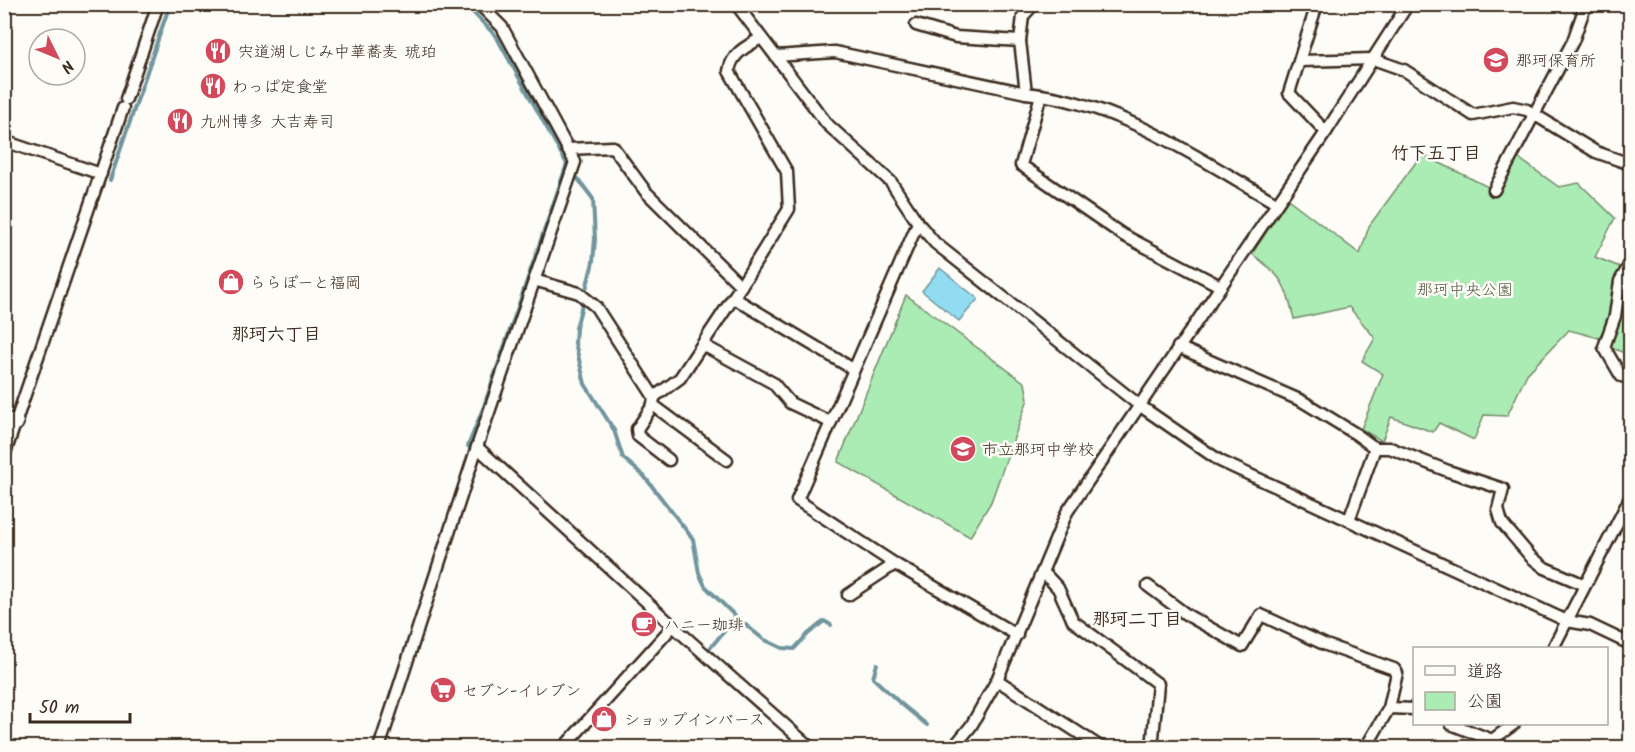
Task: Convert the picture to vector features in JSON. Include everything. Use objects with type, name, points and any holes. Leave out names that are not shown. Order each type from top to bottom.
[{"type":"street","points":[[4,456],[10,421],[101,174],[158,4]]},
{"type":"street","points":[[379,747],[477,447],[575,162],[502,27],[479,4]]},
{"type":"street","points":[[736,4],[828,124],[891,182],[918,223],[935,243],[1139,405],[1220,461],[1567,621],[1590,625],[1630,644]]},
{"type":"street","points":[[1026,93],[1020,41],[1023,16],[1034,4]]},
{"type":"street","points":[[1138,4],[1159,4]]},
{"type":"street","points":[[1317,4],[1290,93],[1326,132]]},
{"type":"street","points":[[953,747],[971,726],[997,680],[1067,512],[1326,132],[1408,4]]},
{"type":"street","points":[[1494,190],[1573,41],[1587,4]]},
{"type":"street","points":[[916,25],[956,37],[1020,41]]},
{"type":"street","points":[[669,460],[638,436],[638,429],[654,401],[680,378],[703,345],[789,209],[787,172],[729,71],[731,61],[736,54],[761,38]]},
{"type":"street","points":[[776,56],[835,52],[1081,104],[1158,134],[1276,203]]},
{"type":"street","points":[[1300,61],[1373,59],[1404,70],[1473,115],[1513,107],[1527,110],[1596,152],[1630,164]]},
{"type":"street","points":[[1041,95],[1021,165],[1123,235],[1220,286]]},
{"type":"street","points":[[4,141],[101,174]]},
{"type":"street","points":[[567,149],[613,147],[646,192],[741,286]]},
{"type":"street","points":[[918,223],[798,500],[895,564],[1017,635]]},
{"type":"street","points":[[1630,264],[1620,281],[1615,316],[1604,347],[1621,376],[1630,378]]},
{"type":"street","points":[[534,280],[579,293],[596,307],[654,401],[727,460]]},
{"type":"street","points":[[734,298],[853,369]]},
{"type":"street","points":[[703,345],[773,383],[790,403],[830,422]]},
{"type":"street","points":[[1178,347],[1302,401],[1375,448],[1390,448],[1448,471],[1503,489],[1498,509],[1502,523],[1531,557],[1545,568],[1585,585]]},
{"type":"street","points":[[477,447],[673,626],[811,747]]},
{"type":"street","points":[[1349,520],[1375,448]]},
{"type":"street","points":[[1554,647],[1630,498]]},
{"type":"street","points":[[848,595],[895,564]]},
{"type":"street","points":[[1043,572],[1058,588],[1073,621],[1158,684],[1152,747]]},
{"type":"street","points":[[1148,586],[1187,615],[1242,645],[1261,615],[1326,645],[1394,669],[1397,673],[1389,708],[1367,747]]},
{"type":"street","points":[[563,747],[673,626]]},
{"type":"street","points":[[997,680],[1102,747]]},
{"type":"street","points":[[1389,708],[1413,709]]},
{"type":"street","points":[[1455,725],[1492,745],[1512,725]]},
{"type":"green space","name":"那珂中央公園","points":[[1422,154],[1498,192],[1517,157],[1559,187],[1579,183],[1615,218],[1595,257],[1625,269],[1611,315],[1599,338],[1569,330],[1527,374],[1507,416],[1484,415],[1474,440],[1439,423],[1433,432],[1391,417],[1382,441],[1361,429],[1383,374],[1362,361],[1375,338],[1349,307],[1294,319],[1281,282],[1252,254],[1288,199],[1360,254],[1369,226]]},
{"type":"green space","points":[[1624,286],[1630,289],[1630,352],[1626,354],[1606,345]]},
{"type":"green space","points":[[906,295],[1025,383],[1028,399],[991,502],[970,537],[838,462]]},
{"type":"water","points":[[940,268],[978,299],[959,321],[922,291]]},
{"type":"waterway","points":[[110,180],[170,4]]},
{"type":"waterway","points":[[465,4],[496,36],[567,164],[484,406],[468,446],[474,451]]},
{"type":"waterway","points":[[573,172],[593,199],[595,239],[593,262],[576,328],[575,343],[585,384],[614,430],[623,458],[644,476],[693,539],[699,573],[705,586],[736,617],[763,639],[782,648],[794,649],[824,621],[831,625]]},
{"type":"waterway","points":[[706,653],[736,617]]},
{"type":"waterway","points":[[877,664],[873,678],[927,725]]},
{"type":"place","name":"宍道湖しじみ中華蕎麦 琥珀","points":[[218,51]]},
{"type":"place","name":"那珂保育所","points":[[1496,60]]},
{"type":"place","name":"わっぱ定食堂","points":[[213,86]]},
{"type":"place","name":"九州博多 大吉寿司","points":[[180,121]]},
{"type":"place","name":"ららぽーと福岡","points":[[231,282]]},
{"type":"place","name":"市立那珂中学校","points":[[963,449]]},
{"type":"place","name":"ハニー珈琲","points":[[644,624]]},
{"type":"place","name":"セブン-イレブン","points":[[443,690]]},
{"type":"place","name":"ショップインバース","points":[[604,719]]},
{"type":"district","name":"竹下五丁目","points":[[1436,153]]},
{"type":"district","name":"那珂六丁目","points":[[276,334]]},
{"type":"district","name":"那珂二丁目","points":[[1137,619]]}]
